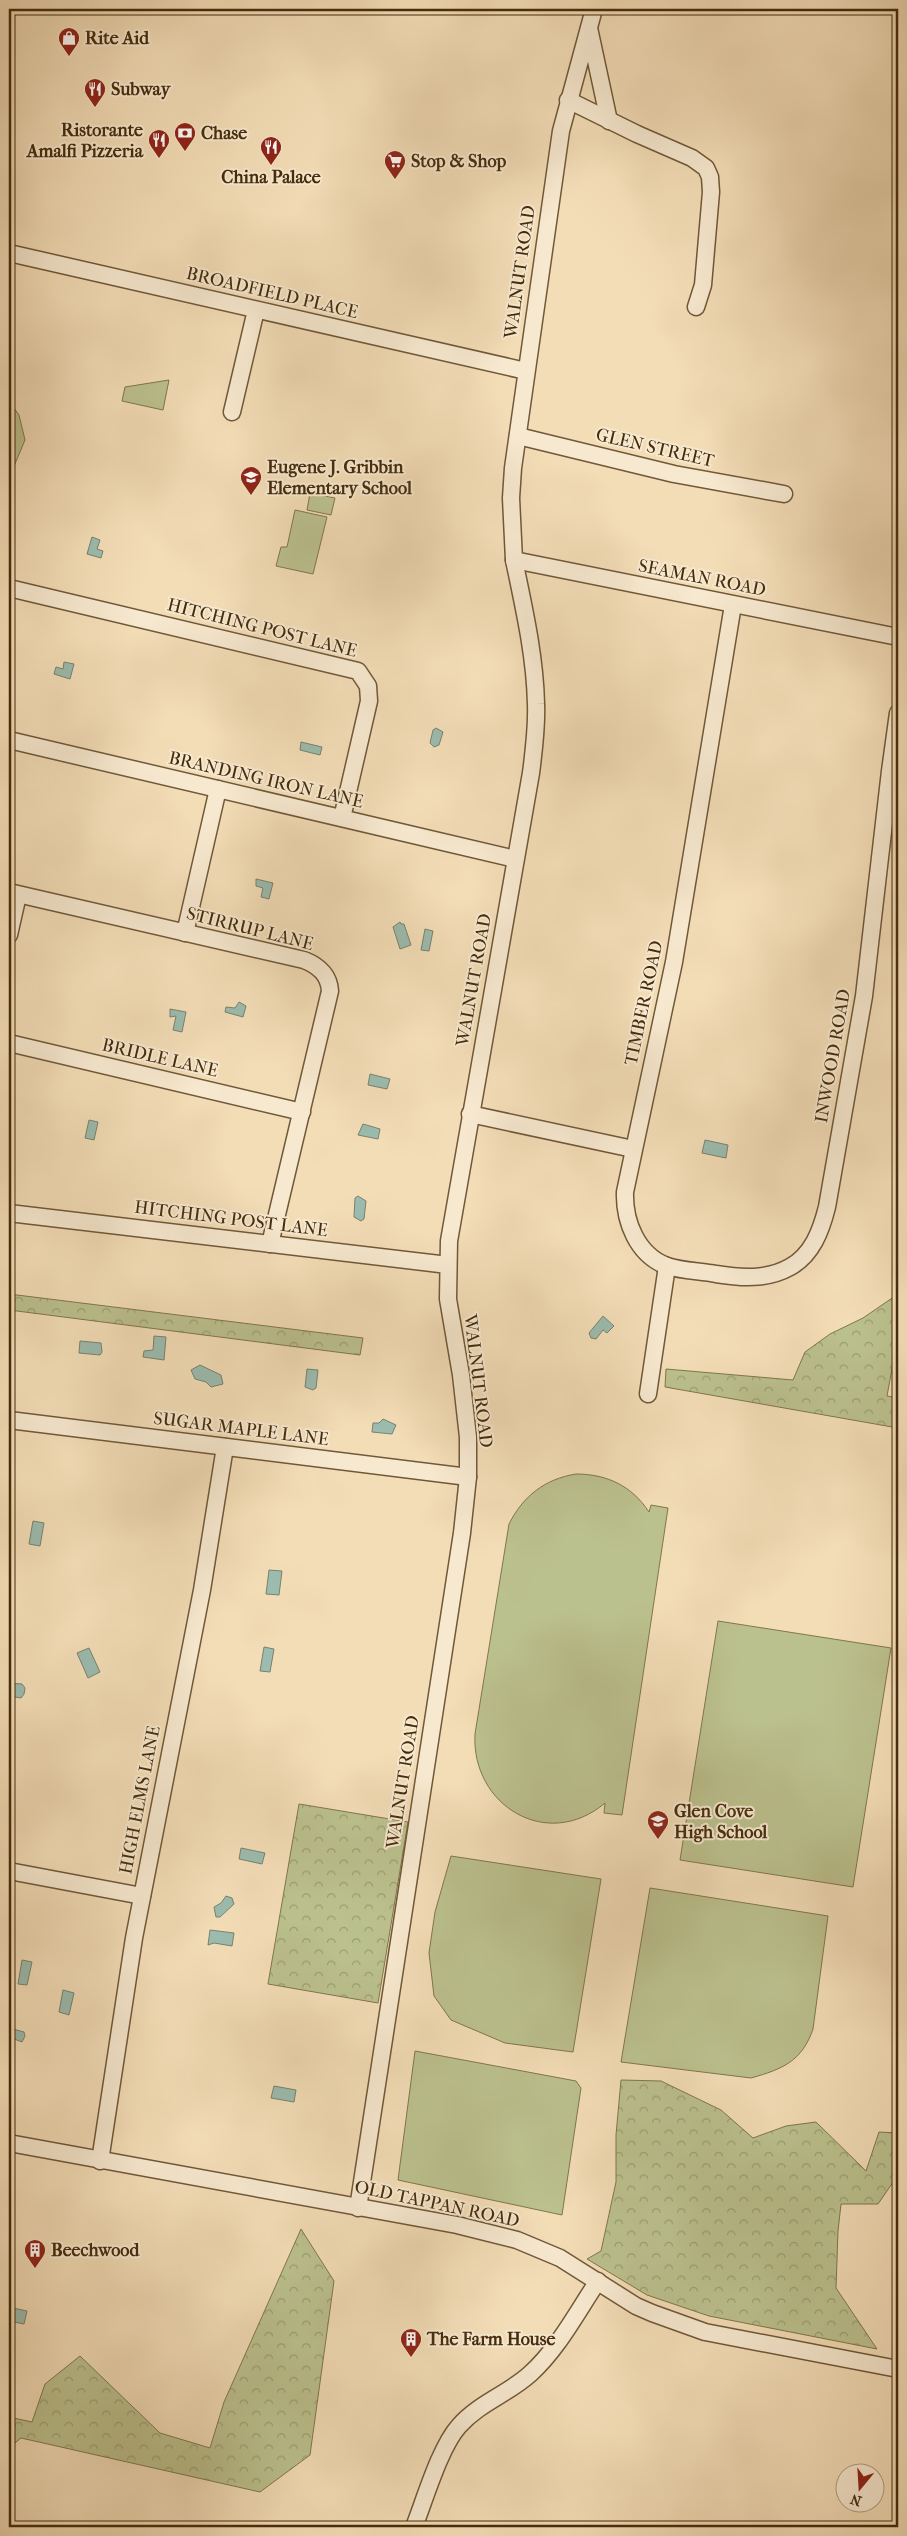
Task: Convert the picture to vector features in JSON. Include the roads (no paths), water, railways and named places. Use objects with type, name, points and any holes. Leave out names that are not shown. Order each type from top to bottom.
[{"type":"street","name":"WALNUT ROAD","points":[[358,2208],[462,1533],[468,1477],[468,1437],[461,1375],[448,1299],[449,1241],[531,773],[536,704],[530,638],[513,552],[511,498],[526,371],[561,131],[594,9]]},
{"type":"street","points":[[589,26],[609,121]]},
{"type":"street","points":[[568,100],[609,121],[692,158],[706,168],[710,178],[711,192],[703,285],[696,307]]},
{"type":"street","name":"BROADFIELD PLACE","points":[[9,253],[526,371]]},
{"type":"street","points":[[232,412],[256,310]]},
{"type":"street","name":"GLEN STREET","points":[[518,436],[674,474],[784,494]]},
{"type":"street","name":"SEAMAN ROAD","points":[[513,552],[733,605],[898,637]]},
{"type":"street","name":"HITCHING POST LANE","points":[[9,588],[358,672],[363,676],[368,686],[369,701],[342,818]]},
{"type":"street","name":"TIMBER ROAD","points":[[667,1266],[643,1248],[635,1238],[627,1220],[625,1192],[674,962],[733,605]]},
{"type":"street","name":"INWOOD ROAD","points":[[667,1266],[735,1276],[764,1277],[790,1267],[799,1260],[812,1247],[821,1231],[827,1208],[864,996],[894,771],[898,713]]},
{"type":"street","name":"BRANDING IRON LANE","points":[[9,740],[515,859]]},
{"type":"street","points":[[185,933],[218,789]]},
{"type":"street","points":[[9,936],[14,893]]},
{"type":"street","name":"STIRRUP LANE","points":[[14,893],[304,960],[315,965],[328,976],[330,992],[270,1244]]},
{"type":"street","name":"BRIDLE LANE","points":[[9,1043],[302,1112]]},
{"type":"street","points":[[470,1114],[633,1149]]},
{"type":"street","name":"HITCHING POST LANE","points":[[9,1213],[448,1266]]},
{"type":"street","points":[[648,1394],[667,1266]]},
{"type":"street","name":"SUGAR MAPLE LANE","points":[[9,1420],[468,1477]]},
{"type":"street","name":"HIGH ELMS LANE","points":[[100,2161],[142,1896],[202,1590],[225,1447]]},
{"type":"street","points":[[9,1871],[142,1896]]},
{"type":"street","name":"OLD TAPPAN ROAD","points":[[9,2143],[457,2225],[517,2240],[560,2258],[652,2313],[705,2332],[898,2369]]},
{"type":"street","points":[[414,2527],[444,2452],[458,2427],[477,2409],[529,2376],[544,2361],[598,2281]]},
{"type":"place","name":"Rite Aid","points":[[69,57]]},
{"type":"place","name":"Subway","points":[[95,108]]},
{"type":"place","name":"Chase","points":[[185,152]]},
{"type":"place","name":"Ristorante Amalfi Pizzeria","points":[[159,159]]},
{"type":"place","name":"China Palace","points":[[271,166]]},
{"type":"place","name":"Stop & Shop","points":[[395,180]]},
{"type":"place","name":"Eugene J. Gribbin Elementary School","points":[[251,496]]},
{"type":"place","name":"Glen Cove High School","points":[[658,1840]]},
{"type":"place","name":"Beechwood","points":[[35,2269]]},
{"type":"place","name":"The Farm House","points":[[411,2358]]}]
